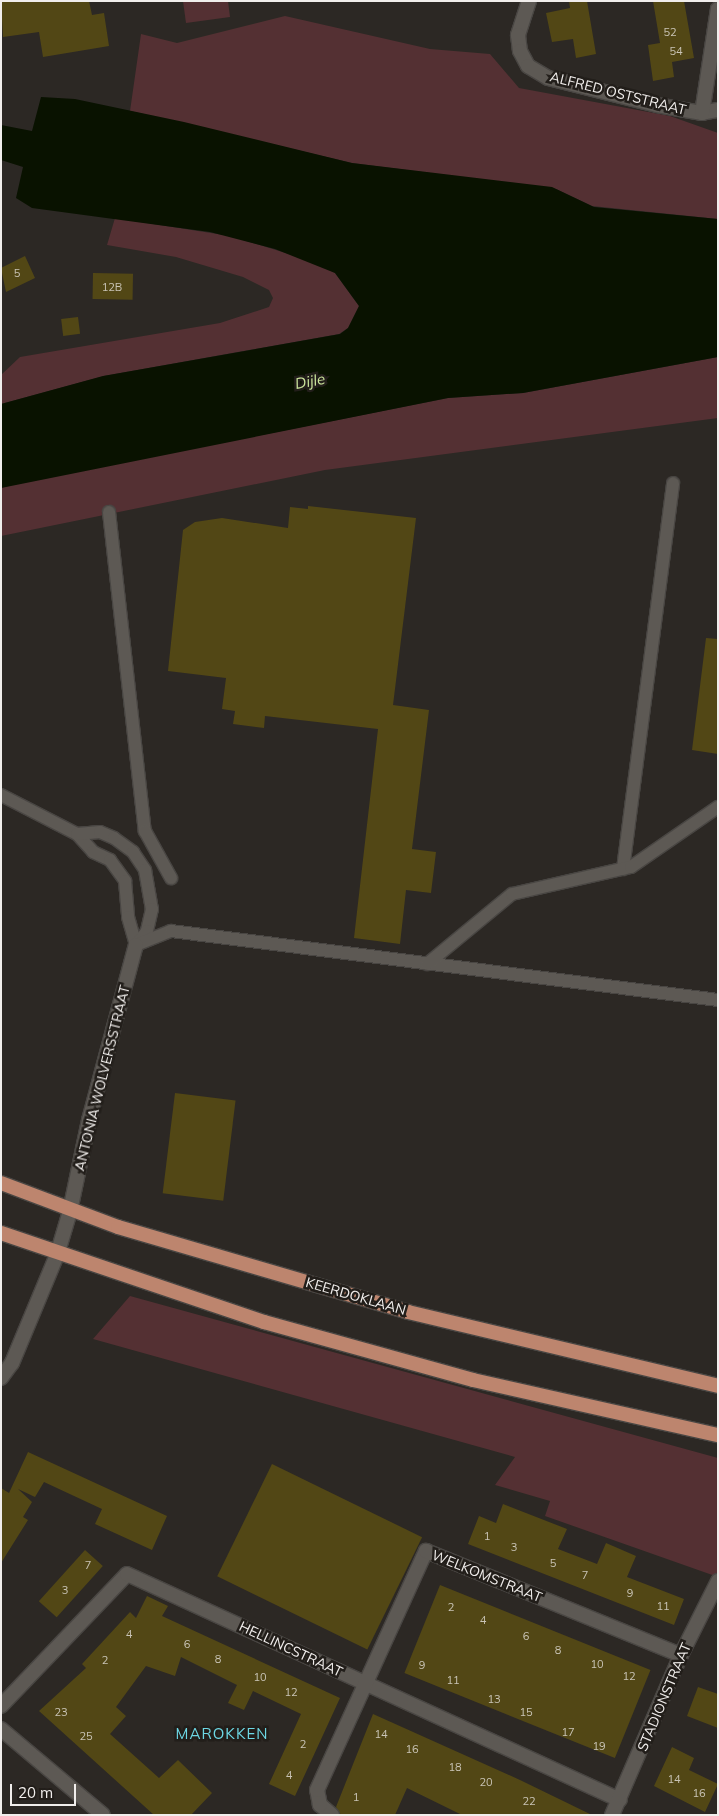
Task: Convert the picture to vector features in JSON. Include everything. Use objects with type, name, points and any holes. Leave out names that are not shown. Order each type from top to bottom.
[{"type":"main road","name":"KEERDOKLAAN","points":[[1,1184],[70,1211],[408,1312],[718,1386]]},
{"type":"main road","points":[[1,1233],[56,1255],[264,1322],[473,1380],[718,1435]]},
{"type":"street","name":"ALFRED OSTSTRAAT","points":[[529,1],[518,35],[528,66],[548,78],[702,113],[718,110]]},
{"type":"street","points":[[702,113],[718,9]]},
{"type":"street","name":"ANTONIA WOLVERSSTRAAT","points":[[1,1378],[12,1363],[56,1255],[70,1211],[89,1120],[136,945]]},
{"type":"street","name":"WELKOMSTRAAT","points":[[367,1683],[426,1551],[681,1654]]},
{"type":"street","name":"HELLINCSTRAAT","points":[[1,1706],[127,1574],[620,1800]]},
{"type":"street","name":"STADIONSTRAAT","points":[[612,1815],[681,1654],[718,1581]]},
{"type":"street","points":[[332,1815],[320,1805],[317,1790],[367,1683]]},
{"type":"street","points":[[1,1729],[103,1815]]},
{"type":"lane","points":[[622,869],[673,483]]},
{"type":"lane","points":[[110,512],[145,831],[171,878]]},
{"type":"lane","points":[[1,795],[77,834],[121,872],[136,945]]},
{"type":"lane","points":[[427,964],[512,894],[631,867],[718,807]]},
{"type":"lane","points":[[77,834],[100,832],[114,838],[133,852],[145,870],[152,909],[147,932],[136,945]]},
{"type":"lane","points":[[136,945],[171,931],[718,1000]]},
{"type":"shaded area","points":[[183,1],[228,1],[230,17],[186,23]]},
{"type":"shaded area","points":[[285,16],[430,49],[490,54],[519,88],[670,116],[718,133],[718,219],[592,206],[556,189],[352,163],[130,111],[141,34],[177,43]]},
{"type":"shaded area","points":[[115,218],[230,236],[315,262],[335,273],[359,306],[348,328],[339,334],[104,376],[1,404],[1,375],[20,357],[220,323],[269,307],[273,298],[269,290],[243,277],[176,257],[107,245]]},
{"type":"shaded area","points":[[718,357],[718,418],[325,470],[1,536],[1,488],[19,483],[448,398],[523,393]]},
{"type":"shaded area","points":[[130,1296],[718,1458],[718,1577],[545,1516],[550,1501],[495,1485],[515,1457],[93,1339]]},
{"type":"water","name":"Dijle","points":[[41,97],[75,99],[184,122],[352,163],[552,187],[594,207],[718,219],[718,357],[523,393],[448,398],[1,488],[1,404],[103,376],[340,334],[348,328],[359,306],[335,273],[275,249],[210,232],[32,208],[16,198],[23,167],[1,160],[1,125],[32,131]]},
{"type":"building","points":[[1,1],[89,1],[92,15],[104,13],[109,46],[43,57],[39,32],[3,37]]},
{"type":"building","points":[[569,1],[587,1],[596,54],[576,58],[573,39],[552,42],[546,13],[570,8]]},
{"type":"building","points":[[653,1],[684,1],[694,58],[672,62],[674,77],[653,81],[648,45],[660,43]]},
{"type":"building","points":[[25,256],[35,278],[6,292],[1,268]]},
{"type":"building","points":[[93,273],[133,274],[133,300],[93,299]]},
{"type":"building","points":[[78,317],[80,334],[63,336],[61,319]]},
{"type":"building","points":[[308,506],[416,518],[393,705],[429,710],[412,849],[436,852],[431,893],[406,890],[400,944],[354,938],[378,729],[265,716],[264,728],[233,724],[235,711],[222,709],[226,678],[168,671],[183,530],[195,522],[222,518],[288,528],[290,507],[308,509]]},
{"type":"building","points":[[706,638],[718,639],[718,754],[692,750]]},
{"type":"building","points":[[175,1093],[236,1100],[223,1201],[163,1193]]},
{"type":"building","points":[[28,1452],[167,1516],[152,1550],[95,1524],[102,1509],[44,1482],[35,1497],[18,1489],[32,1502],[23,1517],[28,1520],[1,1563],[1,1488],[9,1493]]},
{"type":"building","points":[[272,1464],[422,1537],[367,1650],[217,1576]]},
{"type":"building","points":[[503,1504],[567,1529],[558,1549],[597,1564],[606,1543],[636,1556],[627,1577],[684,1599],[674,1625],[468,1544],[479,1516],[496,1523]]},
{"type":"building","points":[[85,1550],[103,1566],[57,1617],[39,1601]]},
{"type":"building","points":[[440,1585],[650,1670],[615,1758],[404,1673]]},
{"type":"building","points":[[147,1596],[168,1606],[162,1616],[340,1698],[295,1796],[269,1784],[301,1714],[253,1691],[244,1710],[228,1703],[237,1685],[181,1657],[175,1676],[146,1666],[116,1707],[126,1716],[110,1734],[159,1778],[178,1760],[212,1793],[191,1815],[154,1815],[39,1711],[86,1668],[82,1664],[130,1612],[136,1618]]},
{"type":"building","points":[[698,1687],[718,1694],[718,1728],[687,1716]]},
{"type":"building","points":[[373,1714],[520,1780],[592,1815],[462,1815],[407,1788],[395,1815],[341,1815],[336,1807]]},
{"type":"building","points":[[672,1747],[694,1758],[689,1770],[718,1784],[705,1812],[654,1786]]},
{"type":"district","name":"MAROKKEN","points":[[222,1734]]}]
